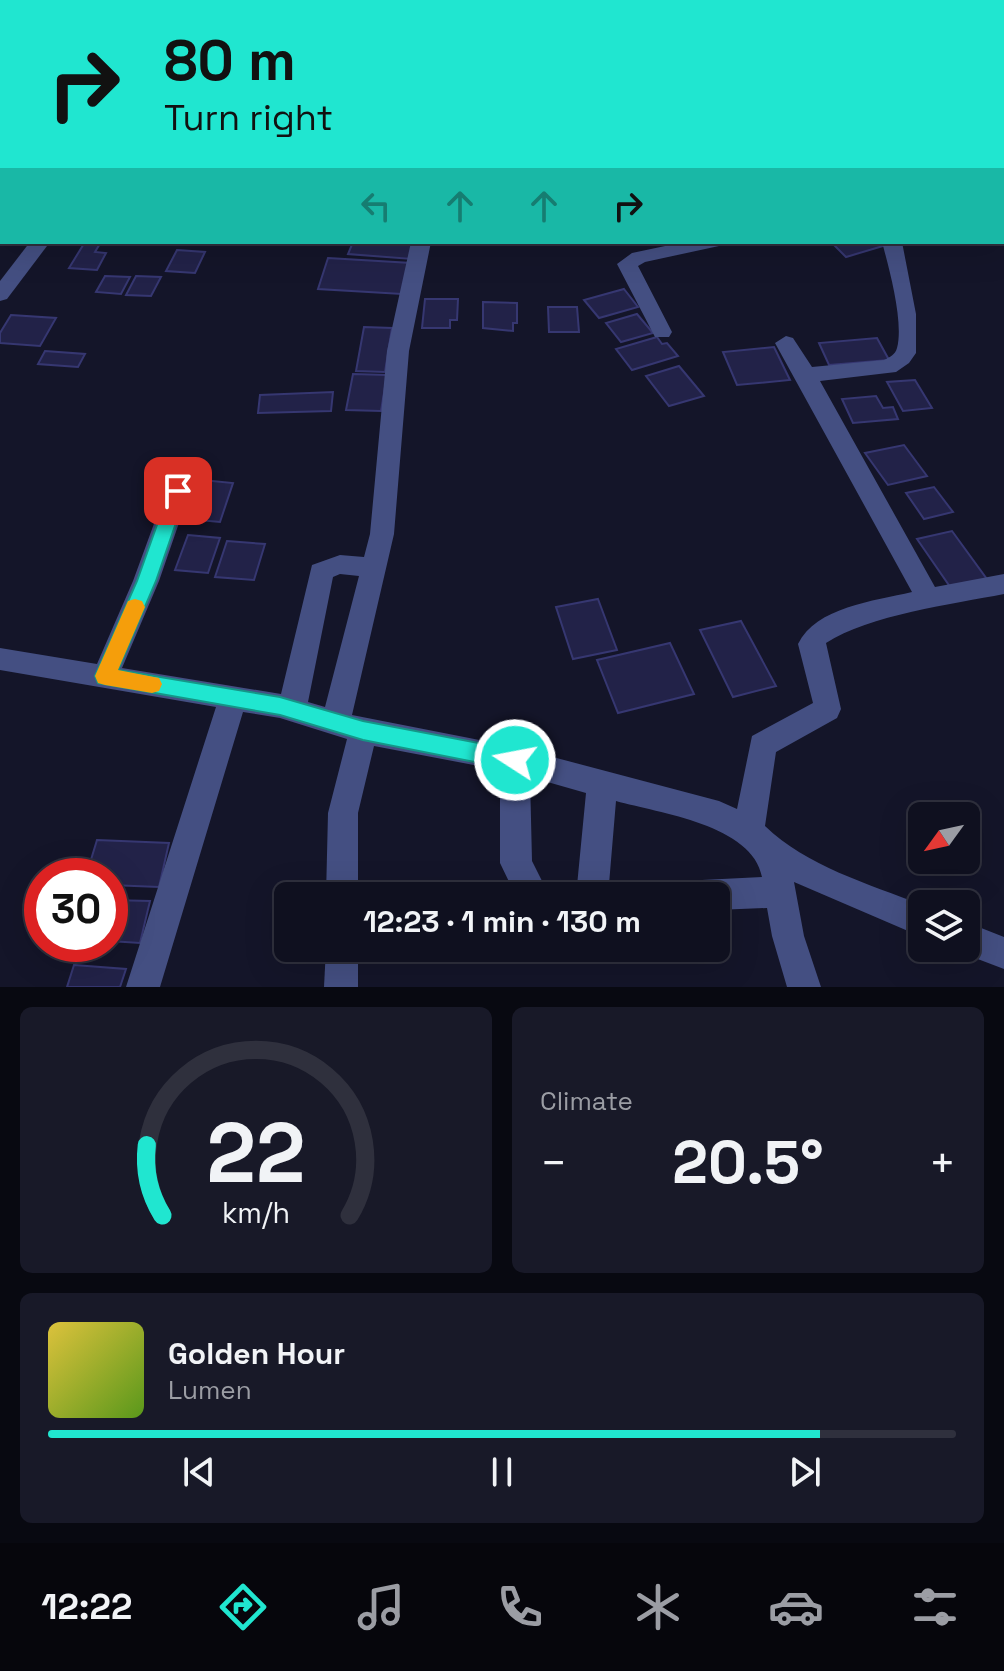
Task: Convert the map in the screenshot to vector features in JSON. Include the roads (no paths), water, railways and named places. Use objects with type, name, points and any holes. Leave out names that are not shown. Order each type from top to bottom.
[{"type":"street","points":[[0,295],[38,244]]},
{"type":"street","points":[[342,882],[349,726],[388,495],[398,351],[421,244]]},
{"type":"street","points":[[662,332],[627,264],[639,257],[702,244]]},
{"type":"street","points":[[806,375],[888,367],[899,361],[907,350],[906,319],[892,244]]},
{"type":"street","points":[[786,343],[929,600]]},
{"type":"street","points":[[105,676],[146,581],[178,491]]},
{"type":"street","points":[[292,710],[321,572],[327,566],[340,564],[375,568]]},
{"type":"street","points":[[749,831],[762,745],[778,732],[827,709],[828,697],[814,665],[811,644],[818,633],[836,624],[1004,584]]},
{"type":"street","points":[[0,659],[292,710],[349,726],[515,760],[719,815],[749,831],[774,856],[849,892],[908,915]]},
{"type":"street","points":[[143,987],[233,698]]},
{"type":"street","points":[[515,760],[516,863],[526,882]]},
{"type":"street","points":[[593,882],[602,784]]},
{"type":"street","points":[[774,856],[788,936],[804,987]]},
{"type":"street","points":[[730,894],[781,892]]},
{"type":"street","points":[[980,944],[1004,953]]},
{"type":"street","points":[[341,987],[342,962]]}]
